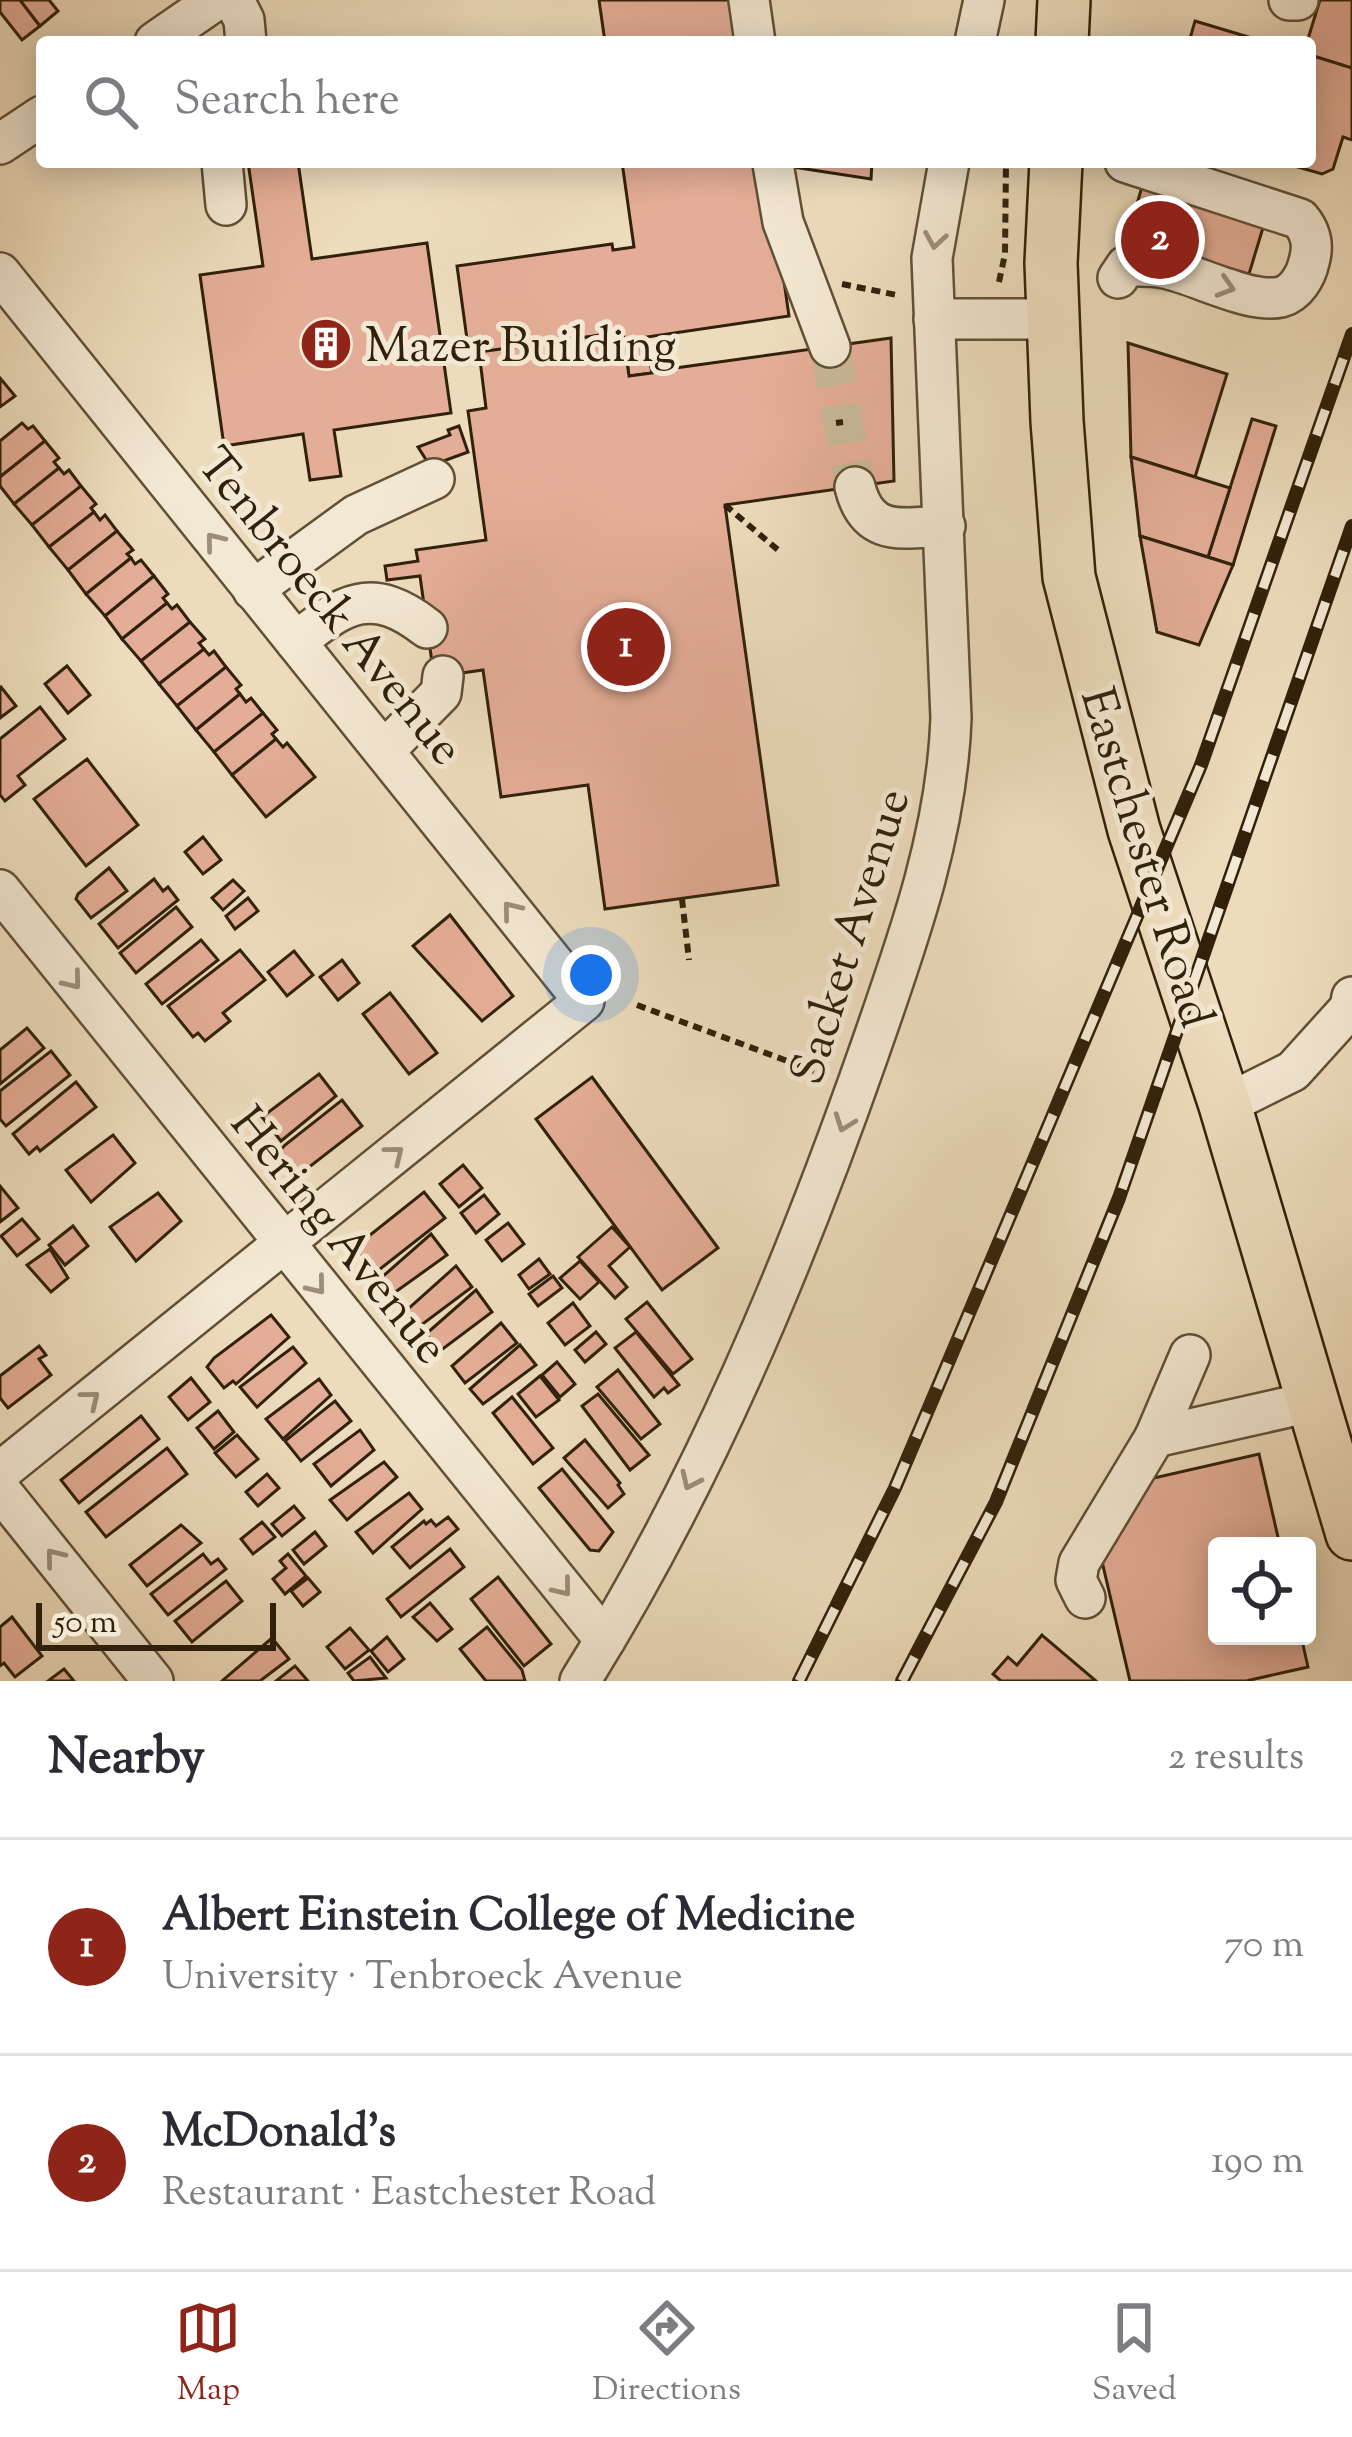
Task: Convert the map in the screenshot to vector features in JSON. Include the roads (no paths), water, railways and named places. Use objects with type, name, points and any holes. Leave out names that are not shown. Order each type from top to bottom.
[{"type":"main road","points":[[1062,36],[1064,0]]},
{"type":"main road","name":"Eastchester Road","points":[[1056,168],[1051,263],[1070,577],[1134,830],[1225,1106],[1352,1534]]},
{"type":"street","points":[[164,36],[216,0]]},
{"type":"street","points":[[234,0],[245,36]]},
{"type":"street","points":[[749,0],[754,36]]},
{"type":"street","points":[[976,36],[985,0]]},
{"type":"street","points":[[0,144],[36,120]]},
{"type":"street","points":[[223,168],[226,205]]},
{"type":"street","points":[[774,168],[783,222],[830,347]]},
{"type":"street","name":"Sacket Avenue","points":[[580,1681],[675,1514],[735,1385],[839,1138],[934,850],[949,777],[945,526],[932,258],[948,168]]},
{"type":"street","points":[[1051,263],[1133,282],[1126,266],[1163,268],[1243,292],[1282,297],[1293,291],[1312,250],[1311,235],[1300,219],[1144,168]]},
{"type":"street","name":"Tenbroeck Avenue","points":[[0,273],[584,1001],[284,1244]]},
{"type":"street","points":[[934,319],[1053,319]]},
{"type":"street","points":[[253,590],[356,515],[434,479]]},
{"type":"street","points":[[855,487],[860,508],[873,521],[895,529],[945,526]]},
{"type":"street","points":[[296,642],[347,604],[372,601],[410,615],[427,628]]},
{"type":"street","points":[[384,751],[441,693],[443,676]]},
{"type":"street","name":"Hering Avenue","points":[[0,890],[605,1640]]},
{"type":"street","points":[[1225,1106],[1293,1071],[1350,1008],[1352,997]]},
{"type":"street","points":[[0,1472],[284,1244]]},
{"type":"street","points":[[1084,1598],[1076,1580],[1079,1564],[1155,1437],[1190,1355]]},
{"type":"street","points":[[1155,1437],[1315,1401]]},
{"type":"street","points":[[0,1490],[153,1681]]},
{"type":"tunnel","points":[[830,347],[855,487]]},
{"type":"railway","points":[[799,1681],[895,1488],[1201,765],[1352,334]]},
{"type":"railway","points":[[902,1681],[996,1502],[1119,1198],[1352,526]]},
{"type":"place","name":"McDonald's","points":[[1160,240]]},
{"type":"place","name":"Mazer Building","points":[[326,344]]},
{"type":"place","name":"Albert Einstein College of Medicine","points":[[626,647]]}]
